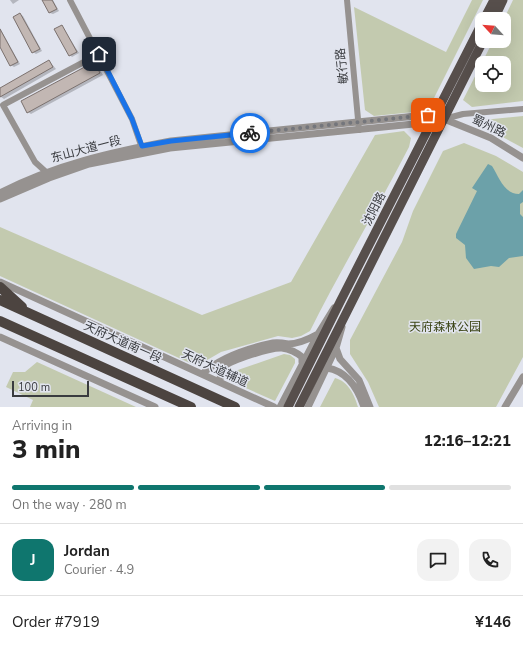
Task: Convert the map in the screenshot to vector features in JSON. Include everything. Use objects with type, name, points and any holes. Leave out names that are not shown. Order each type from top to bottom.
[{"type":"highway","points":[[0,287],[31,315]]},
{"type":"highway","name":"天府大道南一段","points":[[0,300],[235,407]]},
{"type":"highway","points":[[0,321],[178,404],[190,407]]},
{"type":"main road","points":[[488,12],[494,0]]},
{"type":"main road","points":[[497,12],[503,0]]},
{"type":"main road","name":"沈阳路","points":[[299,407],[347,310],[475,38]]},
{"type":"main road","name":"沈阳路","points":[[288,407],[340,302],[437,119],[479,48]]},
{"type":"street","points":[[70,0],[132,119],[143,150]]},
{"type":"street","name":"敏行路","points":[[347,0],[359,126]]},
{"type":"street","points":[[46,172],[35,162],[3,105],[99,54]]},
{"type":"street","name":"东山大道一段","points":[[0,193],[46,172],[93,157],[359,126],[437,119],[463,114],[523,109]]},
{"type":"street","name":"蜀州路","points":[[437,119],[491,138],[523,158]]},
{"type":"street","name":"东山大道一段","points":[[0,199],[49,178],[89,164],[143,150]]},
{"type":"street","name":"天府大道辅道","points":[[0,282],[272,406]]},
{"type":"street","points":[[280,407],[326,318],[340,302]]},
{"type":"street","points":[[308,407],[336,348],[347,310]]},
{"type":"street","points":[[202,374],[224,359],[274,343],[290,344],[305,340],[318,334]]},
{"type":"street","points":[[0,337],[154,407]]},
{"type":"street","points":[[220,382],[223,368],[230,362],[270,350],[280,348],[289,350],[302,357],[302,362]]},
{"type":"street","points":[[336,348],[340,359],[359,380],[370,407]]},
{"type":"street","points":[[327,368],[334,370],[354,384],[364,407]]},
{"type":"street","points":[[506,407],[523,377]]},
{"type":"green space","points":[[472,0],[483,0],[477,12],[475,12],[475,16],[432,102],[424,111],[374,116],[365,110],[354,7],[446,52]]},
{"type":"green space","points":[[513,0],[523,0],[523,101],[472,107],[463,100],[475,76],[475,92],[511,92],[511,56],[485,56],[489,48],[511,48],[511,12],[507,12]]},
{"type":"green space","points":[[523,116],[523,148],[473,121]]},
{"type":"green space","points":[[404,131],[411,138],[409,147],[310,331],[301,336],[292,338],[278,336],[221,352],[202,363],[192,364],[0,276],[0,227],[202,315],[291,282],[375,135]]},
{"type":"green space","name":"天府森林公园","points":[[464,143],[496,156],[523,172],[523,357],[496,407],[379,407],[368,382],[350,354],[350,340],[402,242],[413,211],[443,151]]},
{"type":"green space","points":[[284,354],[290,355],[295,359],[295,363],[275,401],[230,381],[229,374],[232,372]]},
{"type":"green space","points":[[37,362],[136,407],[30,407],[33,400],[6,387],[13,372],[25,372]]},
{"type":"green space","points":[[335,378],[344,382],[353,394],[358,407],[320,407]]},
{"type":"water","points":[[488,164],[492,166],[502,184],[509,191],[519,194],[523,190],[523,202],[520,204],[520,214],[523,217],[523,256],[509,258],[499,267],[491,266],[474,269],[466,258],[465,245],[456,238],[456,234],[477,191],[472,188]]},
{"type":"building","points":[[42,0],[52,0],[57,9],[49,13]]},
{"type":"building","points":[[20,13],[40,49],[32,53],[13,17]]},
{"type":"building","points":[[62,25],[77,52],[69,56],[54,29]]},
{"type":"building","points":[[0,29],[18,62],[10,66],[0,47]]},
{"type":"building","points":[[49,60],[53,67],[0,97],[0,88]]},
{"type":"building","points":[[94,62],[100,73],[27,113],[21,101]]},
{"type":"way so far","points":[[250,133],[428,115]]},
{"type":"route","points":[[99,54],[132,119],[142,146],[171,141],[250,133]]}]
